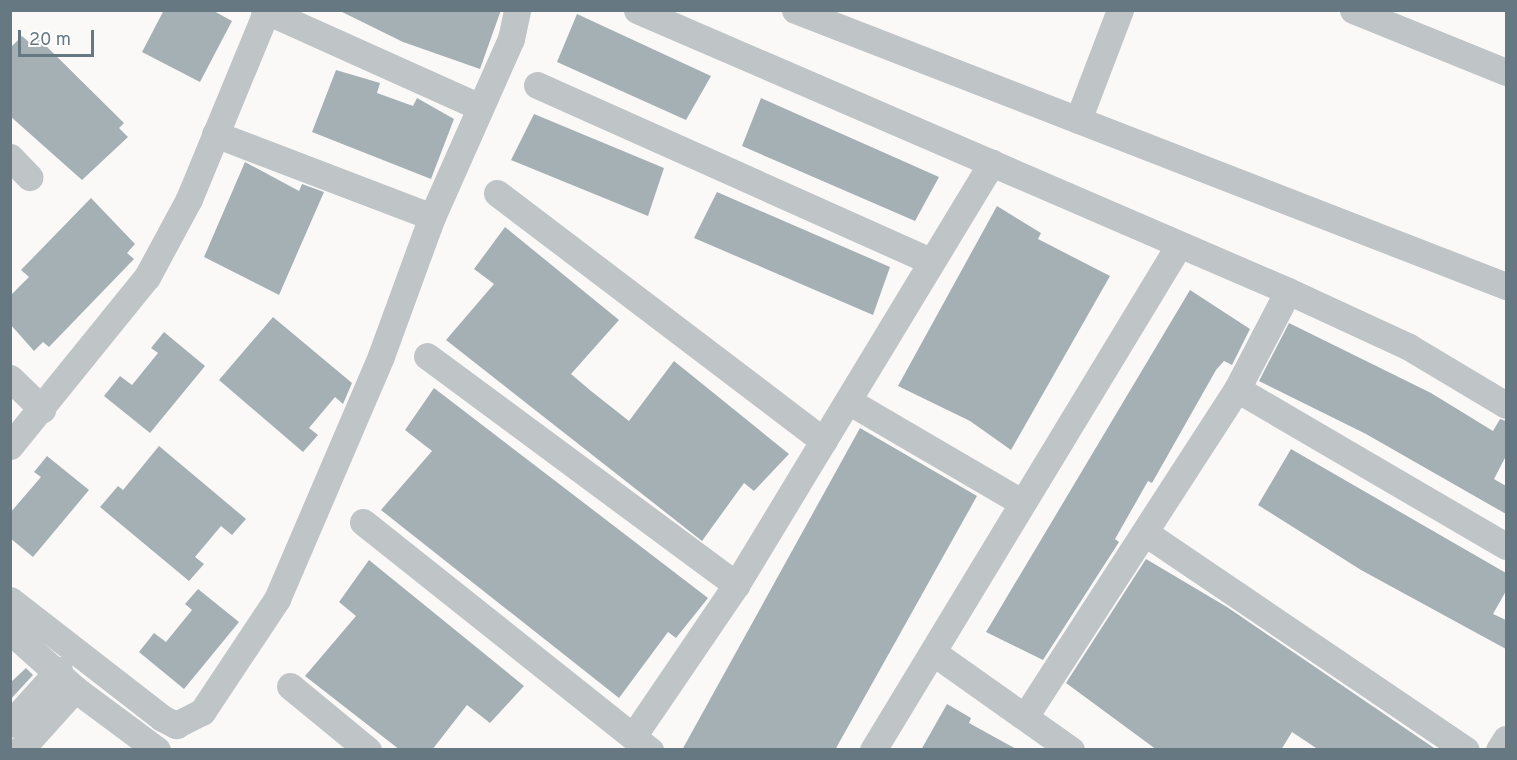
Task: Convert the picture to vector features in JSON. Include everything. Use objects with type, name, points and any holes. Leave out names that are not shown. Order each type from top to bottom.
[{"type":"street","points":[[10,600],[162,718],[176,725],[202,712],[277,599],[381,356],[432,217],[518,20],[517,10]]},
{"type":"street","points":[[637,10],[1288,291],[1409,347],[1506,405]]},
{"type":"street","points":[[795,10],[1506,286]]},
{"type":"street","points":[[1078,120],[1120,10]]},
{"type":"street","points":[[1353,10],[1506,72]]},
{"type":"street","points":[[10,446],[147,278],[189,199],[265,11],[480,107]]},
{"type":"street","points":[[537,85],[930,261]]},
{"type":"street","points":[[215,134],[432,217]]},
{"type":"street","points":[[10,157],[29,177]]},
{"type":"street","points":[[363,522],[642,742],[824,441],[850,402],[930,261],[992,162]]},
{"type":"street","points":[[497,193],[824,441]]},
{"type":"street","points":[[873,750],[934,653],[1021,502],[1179,245]]},
{"type":"street","points":[[1032,731],[1147,534],[1237,389],[1288,291]]},
{"type":"street","points":[[427,356],[736,585]]},
{"type":"street","points":[[11,379],[42,409]]},
{"type":"street","points":[[1237,389],[1506,546]]},
{"type":"street","points":[[850,402],[1021,502]]},
{"type":"street","points":[[1147,534],[1466,750]]},
{"type":"street","points":[[10,631],[67,680],[157,750]]},
{"type":"street","points":[[934,653],[1032,731],[1071,750]]},
{"type":"street","points":[[10,724],[67,680]]},
{"type":"street","points":[[20,750],[67,680]]},
{"type":"street","points":[[291,686],[368,750]]},
{"type":"street","points":[[1499,750],[1506,739]]},
{"type":"building","points":[[164,10],[212,10],[232,21],[200,82],[142,52]]},
{"type":"building","points":[[338,10],[501,10],[480,69],[403,42]]},
{"type":"building","points":[[577,14],[711,76],[686,120],[557,62]]},
{"type":"building","points":[[22,36],[31,44],[37,37],[124,123],[119,128],[128,137],[82,180],[10,116],[10,48]]},
{"type":"building","points":[[336,70],[380,83],[377,93],[413,106],[417,98],[454,119],[431,179],[312,132]]},
{"type":"building","points":[[761,98],[939,177],[915,221],[742,146]]},
{"type":"building","points":[[534,114],[664,168],[648,216],[511,160]]},
{"type":"building","points":[[245,162],[299,191],[302,184],[324,192],[279,295],[204,257]]},
{"type":"building","points":[[717,192],[890,267],[873,315],[694,238]]},
{"type":"building","points":[[91,198],[135,244],[127,253],[134,259],[49,347],[43,342],[34,351],[10,324],[10,296],[29,277],[21,270]]},
{"type":"building","points":[[997,206],[1041,233],[1038,239],[1110,276],[1011,450],[970,421],[898,386]]},
{"type":"building","points":[[505,227],[619,320],[571,374],[591,391],[629,421],[674,361],[789,454],[754,491],[744,483],[702,541],[446,340],[494,284],[474,269]]},
{"type":"building","points":[[1190,290],[1250,329],[1232,365],[1224,361],[1216,370],[1152,483],[1148,481],[1115,539],[1119,542],[1043,660],[986,632]]},
{"type":"building","points":[[273,317],[352,383],[343,404],[335,397],[309,428],[318,435],[303,452],[219,380]]},
{"type":"building","points":[[1289,323],[1431,393],[1493,431],[1500,419],[1506,421],[1506,456],[1494,479],[1506,486],[1506,514],[1366,434],[1259,381]]},
{"type":"building","points":[[164,332],[205,366],[150,433],[104,396],[120,376],[132,385],[158,353],[151,348]]},
{"type":"building","points":[[434,388],[708,598],[676,638],[668,632],[619,698],[381,510],[432,451],[405,430]]},
{"type":"building","points":[[860,428],[977,496],[835,750],[682,750]]},
{"type":"building","points":[[159,446],[246,519],[232,535],[221,526],[195,557],[204,564],[189,581],[100,507],[118,486],[123,490]]},
{"type":"building","points":[[1291,449],[1506,573],[1506,591],[1493,614],[1506,620],[1506,649],[1361,570],[1258,505]]},
{"type":"building","points":[[47,456],[89,490],[33,557],[10,538],[10,513],[41,477],[34,472]]},
{"type":"building","points":[[1146,559],[1227,607],[1437,750],[1319,750],[1292,732],[1281,750],[1157,750],[1066,683]]},
{"type":"building","points":[[369,560],[524,686],[490,723],[467,705],[432,750],[400,750],[305,676],[356,616],[339,602]]},
{"type":"building","points":[[198,589],[239,622],[184,689],[139,652],[154,633],[166,642],[192,610],[185,604]]},
{"type":"building","points":[[26,668],[33,675],[10,700],[10,683]]},
{"type":"building","points":[[947,704],[971,718],[969,723],[1018,750],[921,750]]}]
